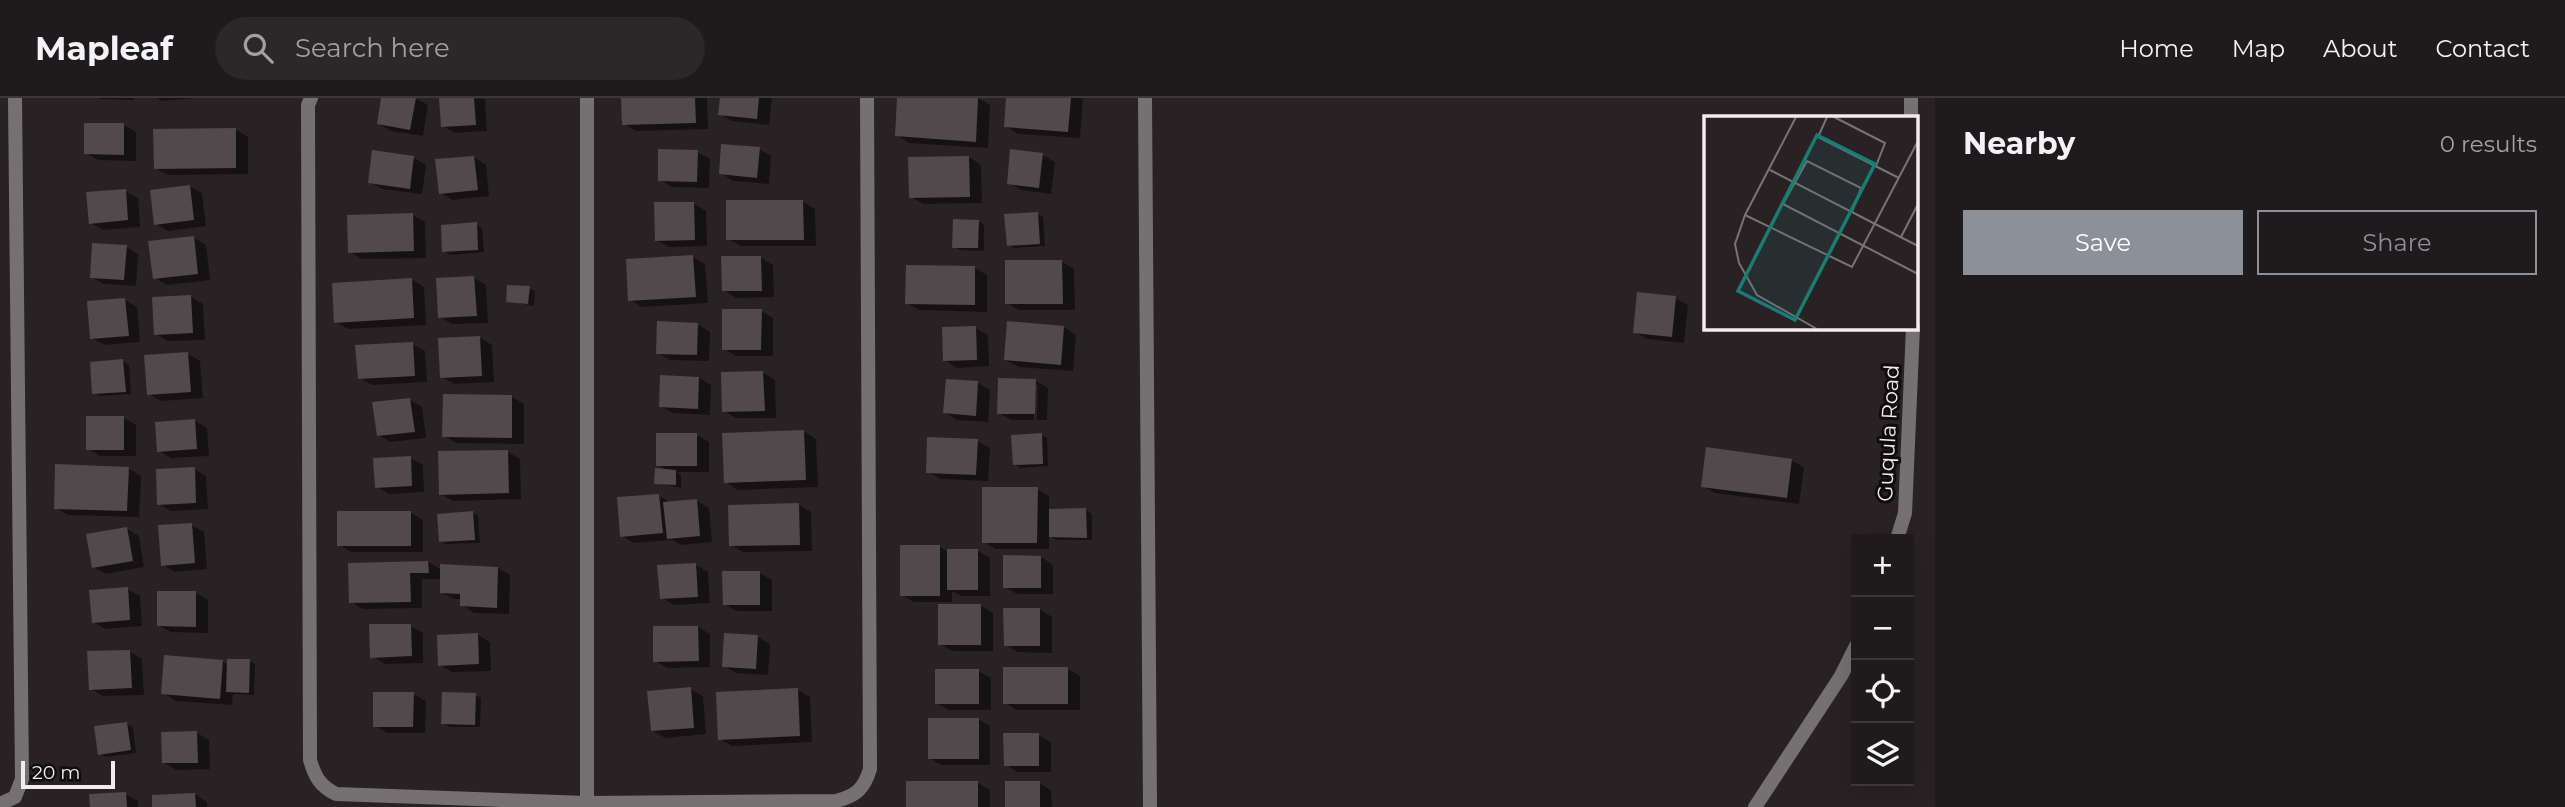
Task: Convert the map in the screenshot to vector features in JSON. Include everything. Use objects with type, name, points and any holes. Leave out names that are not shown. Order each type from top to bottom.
[{"type":"street","points":[[0,804],[15,797],[22,779],[15,98]]},
{"type":"street","points":[[311,98],[308,104],[310,760],[315,777],[324,788],[336,794],[587,805],[836,801],[852,797],[865,786],[870,769],[867,98]]},
{"type":"street","points":[[587,98],[587,805]]},
{"type":"street","points":[[1145,98],[1150,807]]},
{"type":"street","points":[[1911,98],[1911,116]]},
{"type":"street","name":"Guqula Road","points":[[1899,534],[1905,513],[1913,329]]},
{"type":"street","points":[[1755,807],[1841,676],[1851,656]]},
{"type":"building","points":[[381,98],[416,98],[410,130],[377,124]]},
{"type":"building","points":[[439,98],[474,98],[476,125],[441,127]]},
{"type":"building","points":[[621,98],[695,98],[696,123],[622,125]]},
{"type":"building","points":[[720,98],[759,98],[757,119],[718,115]]},
{"type":"building","points":[[897,98],[978,98],[976,142],[895,136]]},
{"type":"building","points":[[1006,98],[1071,98],[1068,132],[1004,127]]},
{"type":"building","points":[[84,123],[124,123],[124,155],[84,154]]},
{"type":"building","points":[[236,128],[236,168],[154,169],[153,129]]},
{"type":"building","points":[[721,144],[760,147],[757,178],[719,174]]},
{"type":"building","points":[[658,149],[698,150],[697,182],[658,181]]},
{"type":"building","points":[[1010,149],[1043,153],[1039,188],[1007,184]]},
{"type":"building","points":[[372,150],[414,156],[410,189],[368,183]]},
{"type":"building","points":[[474,156],[478,190],[439,194],[435,159]]},
{"type":"building","points":[[969,156],[970,197],[909,198],[908,157]]},
{"type":"building","points":[[190,185],[194,220],[154,225],[150,190]]},
{"type":"building","points":[[126,189],[128,220],[89,224],[86,192]]},
{"type":"building","points":[[726,200],[803,200],[804,240],[726,240]]},
{"type":"building","points":[[654,202],[694,202],[695,240],[655,241]]},
{"type":"building","points":[[1038,212],[1040,244],[1007,246],[1004,214]]},
{"type":"building","points":[[413,213],[414,251],[348,253],[347,215]]},
{"type":"building","points":[[953,219],[979,220],[978,248],[952,248]]},
{"type":"building","points":[[477,222],[478,250],[442,252],[441,225]]},
{"type":"building","points":[[194,236],[198,274],[153,279],[148,241]]},
{"type":"building","points":[[92,243],[127,245],[124,280],[90,278]]},
{"type":"building","points":[[693,255],[696,297],[628,301],[626,259]]},
{"type":"building","points":[[721,256],[761,256],[762,291],[722,291]]},
{"type":"building","points":[[1005,260],[1062,260],[1063,304],[1005,304]]},
{"type":"building","points":[[906,265],[975,266],[975,305],[905,304]]},
{"type":"building","points":[[474,276],[477,316],[438,318],[436,278]]},
{"type":"building","points":[[412,278],[414,318],[334,323],[332,283]]},
{"type":"building","points":[[507,285],[530,286],[528,304],[506,302]]},
{"type":"building","points":[[1637,292],[1676,296],[1672,337],[1633,333]]},
{"type":"building","points":[[191,295],[193,333],[154,335],[152,297]]},
{"type":"building","points":[[125,298],[129,336],[90,339],[87,301]]},
{"type":"building","points":[[722,309],[762,309],[761,350],[722,350]]},
{"type":"building","points":[[657,321],[698,323],[697,355],[656,354]]},
{"type":"building","points":[[1007,321],[1064,326],[1061,365],[1004,360]]},
{"type":"building","points":[[976,326],[977,360],[943,361],[942,327]]},
{"type":"building","points":[[480,336],[482,376],[440,378],[438,338]]},
{"type":"building","points":[[413,342],[415,376],[358,379],[355,345]]},
{"type":"building","points":[[188,352],[191,392],[147,395],[144,355]]},
{"type":"building","points":[[123,359],[126,392],[92,394],[90,362]]},
{"type":"building","points":[[763,371],[765,411],[722,412],[721,372]]},
{"type":"building","points":[[660,375],[699,377],[698,409],[659,407]]},
{"type":"building","points":[[998,378],[1036,379],[1035,414],[997,414]]},
{"type":"building","points":[[946,379],[978,381],[976,416],[943,413]]},
{"type":"building","points":[[443,394],[512,395],[512,438],[442,437]]},
{"type":"building","points":[[410,398],[415,432],[377,436],[372,402]]},
{"type":"building","points":[[86,416],[124,416],[124,450],[86,450]]},
{"type":"building","points":[[195,419],[197,449],[157,452],[155,422]]},
{"type":"building","points":[[804,430],[806,480],[724,483],[722,433]]},
{"type":"building","points":[[656,433],[697,433],[697,466],[656,466]]},
{"type":"building","points":[[1042,433],[1043,464],[1013,465],[1011,435]]},
{"type":"building","points":[[927,437],[978,439],[976,475],[926,473]]},
{"type":"building","points":[[1706,447],[1792,459],[1787,498],[1701,487]]},
{"type":"building","points":[[508,450],[509,493],[439,495],[438,451]]},
{"type":"building","points":[[411,456],[412,486],[375,488],[373,458]]},
{"type":"building","points":[[55,464],[129,467],[127,511],[54,509]]},
{"type":"building","points":[[195,467],[196,503],[157,505],[156,469]]},
{"type":"building","points":[[655,468],[676,470],[676,485],[654,484]]},
{"type":"building","points":[[982,487],[1038,487],[1037,543],[982,543]]},
{"type":"building","points":[[659,494],[663,533],[620,537],[617,497]]},
{"type":"building","points":[[697,499],[700,536],[667,539],[663,502]]},
{"type":"building","points":[[799,503],[800,545],[729,546],[728,505]]},
{"type":"building","points":[[1086,508],[1087,538],[1049,537],[1049,509]]},
{"type":"building","points":[[337,511],[411,511],[411,546],[337,546]]},
{"type":"building","points":[[473,511],[475,540],[439,542],[437,514]]},
{"type":"building","points":[[192,523],[195,563],[161,566],[158,525]]},
{"type":"building","points":[[127,527],[133,561],[92,568],[86,534]]},
{"type":"building","points":[[900,545],[940,545],[940,596],[900,596]]},
{"type":"building","points":[[947,549],[978,549],[978,590],[947,590]]},
{"type":"building","points":[[1003,555],[1041,556],[1041,588],[1003,588]]},
{"type":"building","points":[[428,561],[429,573],[410,573],[411,602],[349,603],[348,563]]},
{"type":"building","points":[[696,563],[698,597],[660,599],[657,565]]},
{"type":"building","points":[[440,564],[498,567],[497,608],[460,606],[460,594],[440,593]]},
{"type":"building","points":[[722,571],[760,571],[760,605],[723,605]]},
{"type":"building","points":[[128,587],[130,620],[92,623],[89,590]]},
{"type":"building","points":[[157,591],[196,591],[196,627],[157,626]]},
{"type":"building","points":[[938,604],[981,604],[981,645],[938,645]]},
{"type":"building","points":[[1003,608],[1040,608],[1040,646],[1004,646]]},
{"type":"building","points":[[369,624],[411,624],[412,656],[370,658]]},
{"type":"building","points":[[653,626],[698,626],[699,661],[653,662]]},
{"type":"building","points":[[478,633],[479,664],[438,666],[437,635]]},
{"type":"building","points":[[724,633],[758,635],[756,669],[722,667]]},
{"type":"building","points":[[130,650],[132,688],[89,690],[87,651]]},
{"type":"building","points":[[164,655],[223,660],[220,699],[161,694]]},
{"type":"building","points":[[227,659],[250,659],[249,693],[226,692]]},
{"type":"building","points":[[1003,667],[1068,667],[1068,704],[1003,704]]},
{"type":"building","points":[[935,669],[979,669],[979,704],[935,704]]},
{"type":"building","points":[[691,687],[694,728],[651,731],[647,691]]},
{"type":"building","points":[[798,688],[800,736],[718,740],[716,692]]},
{"type":"building","points":[[373,692],[414,692],[413,727],[373,727]]},
{"type":"building","points":[[442,692],[476,693],[475,725],[441,724]]},
{"type":"building","points":[[928,718],[979,718],[979,759],[928,759]]},
{"type":"building","points":[[127,722],[131,750],[98,755],[94,726]]},
{"type":"building","points":[[197,731],[198,763],[162,763],[161,732]]},
{"type":"building","points":[[1003,733],[1039,733],[1039,766],[1004,766]]},
{"type":"building","points":[[906,781],[978,781],[978,807],[906,807]]},
{"type":"building","points":[[1005,781],[1040,781],[1040,807],[1005,807]]},
{"type":"building","points":[[126,792],[127,807],[90,807],[89,794]]},
{"type":"building","points":[[195,793],[196,807],[152,807],[152,795]]}]
